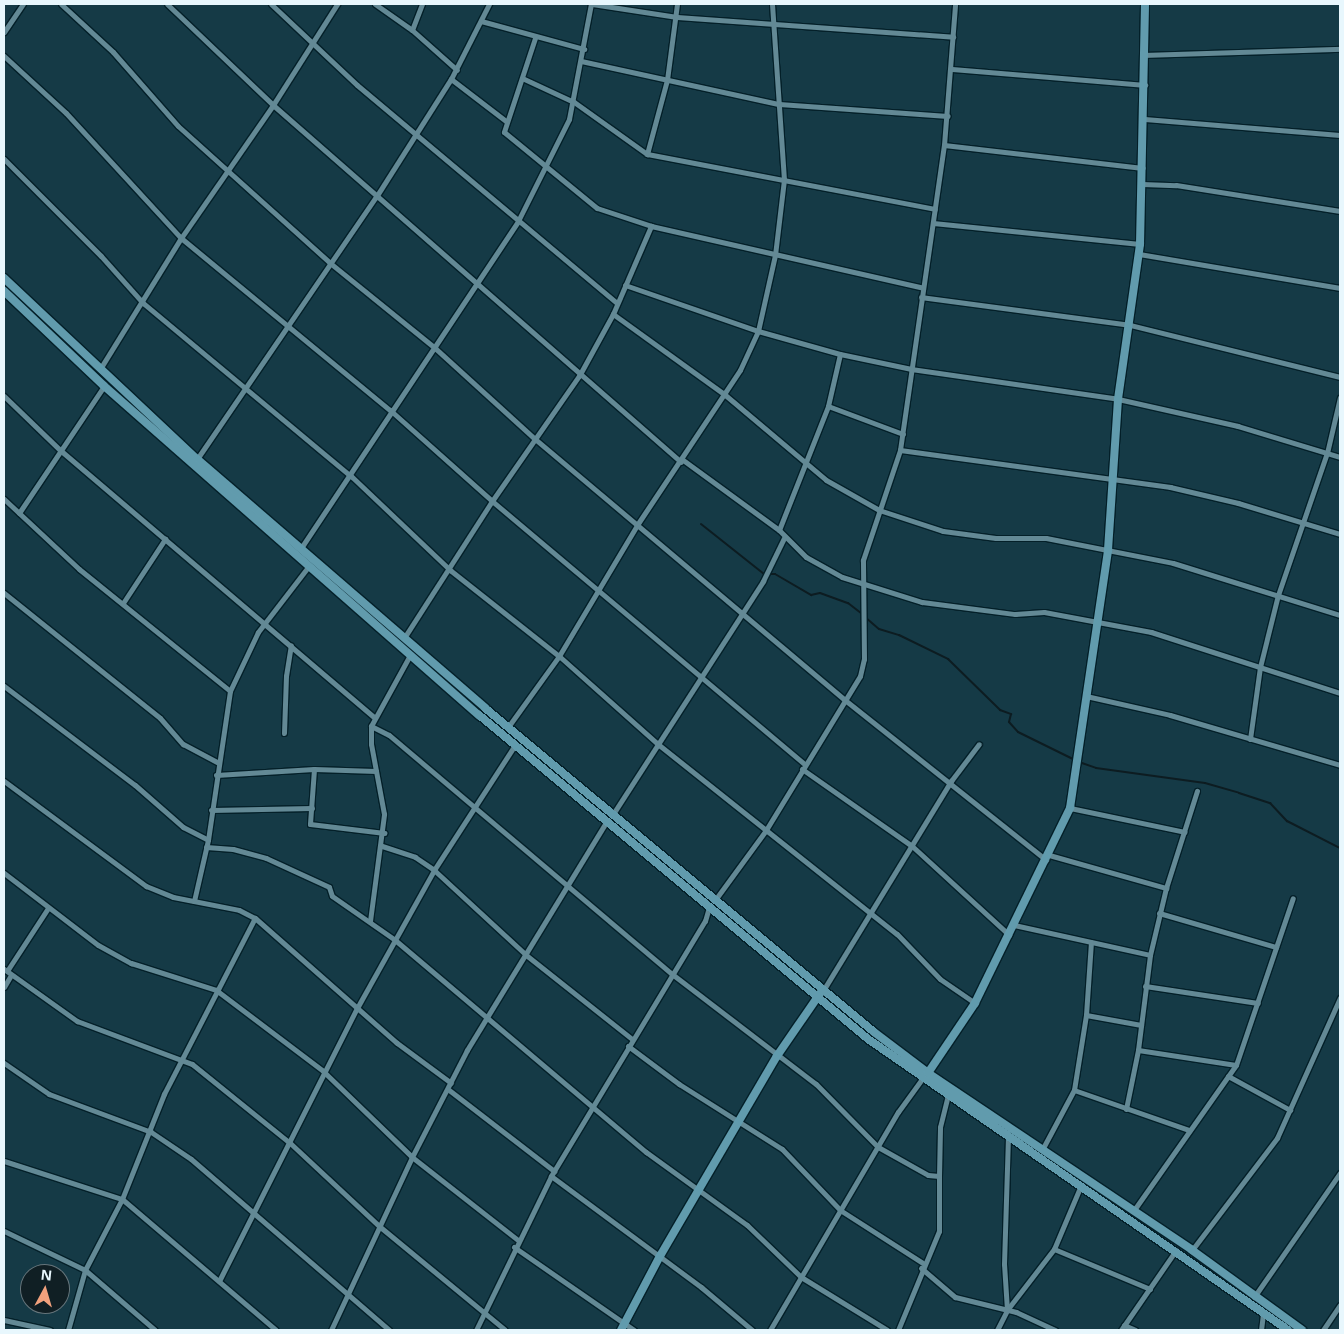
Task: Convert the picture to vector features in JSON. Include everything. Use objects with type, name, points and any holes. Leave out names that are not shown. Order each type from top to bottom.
[{"type":"main road","points":[[925,1076],[975,1003],[1048,858],[1070,808],[1078,768],[1096,622],[1108,550],[1115,478],[1118,399],[1140,244],[1146,55],[1145,4]]},
{"type":"main road","points":[[4,278],[197,458],[404,638],[715,900],[824,989],[948,1096],[1176,1250],[1288,1330]]},
{"type":"main road","points":[[4,291],[104,386],[308,567],[515,745],[818,996],[925,1076],[988,1112],[1044,1148],[1192,1250],[1254,1297],[1302,1330]]},
{"type":"main road","points":[[623,1326],[660,1256],[778,1056],[824,989]]},
{"type":"main road","points":[[984,1120],[988,1112]]},
{"type":"street","points":[[4,32],[23,4]]},
{"type":"street","points":[[61,4],[113,52],[178,126],[330,263],[435,348],[535,439],[742,611],[845,700],[1048,858],[1166,888]]},
{"type":"street","points":[[167,4],[273,105],[376,197],[478,282],[579,376],[682,461],[737,502],[779,530],[784,538],[827,570],[922,602],[1015,614],[1044,612],[1150,632],[1340,693]]},
{"type":"street","points":[[271,4],[414,134],[617,303]]},
{"type":"street","points":[[100,369],[143,303],[181,238],[273,105],[337,4]]},
{"type":"street","points":[[374,4],[412,30],[457,70]]},
{"type":"street","points":[[412,30],[422,4]]},
{"type":"street","points":[[197,458],[247,390],[288,325],[376,197],[414,134],[457,70],[489,4]]},
{"type":"street","points":[[301,548],[351,476],[390,410],[435,348],[518,221],[545,164],[560,140],[574,102],[592,4],[677,17],[953,37]]},
{"type":"street","points":[[647,154],[667,80],[677,17],[677,4]]},
{"type":"street","points":[[508,727],[559,656],[637,525],[682,461],[724,394],[758,331],[774,255],[784,180],[772,4]]},
{"type":"street","points":[[715,900],[766,830],[803,766],[845,700],[862,668],[866,627],[861,582],[863,560],[900,450],[903,434],[948,116],[955,4]]},
{"type":"street","points":[[481,21],[535,38],[584,49]]},
{"type":"street","points":[[535,38],[506,121],[504,132],[597,208],[652,226],[923,288]]},
{"type":"street","points":[[1146,55],[1340,49]]},
{"type":"street","points":[[4,56],[66,113],[181,238],[390,410],[492,501],[598,589],[803,766],[912,846],[1009,935]]},
{"type":"street","points":[[581,61],[779,104],[948,116]]},
{"type":"street","points":[[952,69],[1144,85]]},
{"type":"street","points":[[522,78],[574,102],[647,154],[935,209]]},
{"type":"street","points":[[451,79],[506,121]]},
{"type":"street","points":[[1144,119],[1340,134]]},
{"type":"street","points":[[944,145],[1143,168]]},
{"type":"street","points":[[4,159],[101,256],[143,303],[351,476],[450,570],[559,656],[659,744],[897,934],[940,979],[975,1003]]},
{"type":"street","points":[[1142,184],[1176,185],[1340,211]]},
{"type":"street","points":[[933,223],[1140,244]]},
{"type":"street","points":[[404,638],[450,570],[492,501],[579,376],[613,314],[652,226]]},
{"type":"street","points":[[1138,254],[1340,288]]},
{"type":"street","points":[[625,285],[758,331],[840,354],[912,369],[1118,399],[1238,426],[1340,457]]},
{"type":"street","points":[[921,298],[1130,325],[1340,377]]},
{"type":"street","points":[[613,314],[724,394],[826,480],[879,510],[943,531],[996,538],[1046,538],[1173,563],[1340,615]]},
{"type":"street","points":[[779,530],[804,462],[828,406],[840,354]]},
{"type":"street","points":[[19,512],[104,386]]},
{"type":"street","points":[[4,396],[60,450],[374,717]]},
{"type":"street","points":[[1250,739],[1260,667],[1278,595],[1327,453],[1340,396]]},
{"type":"street","points":[[828,406],[903,434]]},
{"type":"street","points":[[900,450],[1115,478],[1196,493],[1302,521],[1340,534]]},
{"type":"street","points":[[4,498],[79,569],[230,691]]},
{"type":"street","points":[[613,814],[763,581],[784,538]]},
{"type":"street","points":[[123,603],[165,539]]},
{"type":"street","points":[[194,901],[208,840],[216,775],[230,691],[264,624],[308,567]]},
{"type":"street","points":[[4,593],[160,718],[183,744],[218,763]]},
{"type":"street","points":[[284,733],[286,676],[291,645]]},
{"type":"street","points":[[370,921],[384,833],[384,814],[376,771],[372,726],[374,717],[410,655]]},
{"type":"street","points":[[4,686],[135,785],[183,827],[208,840]]},
{"type":"street","points":[[1086,696],[1170,715],[1340,766]]},
{"type":"street","points":[[372,726],[389,736],[476,808],[567,889],[672,974],[816,1084],[878,1147],[928,1175],[939,1176]]},
{"type":"street","points":[[824,989],[951,782],[979,744]]},
{"type":"street","points":[[219,1281],[290,1143],[323,1071],[357,1008],[434,870],[476,808],[515,745]]},
{"type":"street","points":[[216,775],[314,769],[376,771]]},
{"type":"street","points":[[314,769],[310,824],[384,833]]},
{"type":"street","points":[[4,782],[146,886],[194,901],[238,910],[255,918],[357,1008],[451,1083]]},
{"type":"street","points":[[1126,1109],[1138,1050],[1144,986],[1150,955],[1166,888],[1197,792]]},
{"type":"street","points":[[211,810],[312,808]]},
{"type":"street","points":[[1070,808],[1185,832]]},
{"type":"street","points":[[331,1330],[412,1156],[449,1090],[485,1018],[567,889],[607,821]]},
{"type":"street","points":[[382,846],[415,857],[434,870],[526,955],[632,1039]]},
{"type":"street","points":[[206,847],[233,849],[266,858],[329,887],[332,896],[395,940],[485,1018],[646,1152],[700,1189],[747,1225],[801,1277],[887,1330]]},
{"type":"street","points":[[4,873],[98,945],[131,963],[216,990],[323,1071],[412,1156],[518,1240]]},
{"type":"street","points":[[1134,1210],[1188,1130],[1236,1065],[1293,898]]},
{"type":"street","points":[[476,1330],[486,1313],[514,1247],[554,1170],[590,1106],[705,921],[709,907]]},
{"type":"street","points":[[4,987],[7,972],[48,908]]},
{"type":"street","points":[[1160,914],[1276,947]]},
{"type":"street","points":[[68,1330],[85,1270],[122,1199],[151,1132],[164,1094],[216,990],[255,918]]},
{"type":"street","points":[[1014,925],[1150,955]]},
{"type":"street","points":[[1044,1148],[1074,1090],[1086,1015],[1091,942]]},
{"type":"street","points":[[7,972],[76,1021],[192,1064],[290,1143],[379,1226],[505,1330]]},
{"type":"street","points":[[1144,986],[1258,1003]]},
{"type":"street","points":[[1192,1250],[1277,1138],[1340,998]]},
{"type":"street","points":[[1086,1015],[1141,1026]]},
{"type":"street","points":[[628,1046],[679,1084],[740,1120],[782,1149],[840,1210],[922,1265],[955,1297],[1007,1310],[1055,1330]]},
{"type":"street","points":[[1138,1050],[1236,1065]]},
{"type":"street","points":[[4,1064],[49,1094],[151,1132],[213,1176],[254,1215],[389,1330]]},
{"type":"street","points":[[770,1330],[878,1147],[925,1076]]},
{"type":"street","points":[[1228,1076],[1290,1110]]},
{"type":"street","points":[[449,1090],[554,1170]]},
{"type":"street","points":[[1074,1090],[1188,1130]]},
{"type":"street","points":[[898,1330],[922,1265],[939,1231],[940,1127],[948,1096]]},
{"type":"street","points":[[1007,1310],[1004,1264],[1008,1136]]},
{"type":"street","points":[[4,1161],[122,1199],[276,1330]]},
{"type":"street","points":[[1254,1297],[1340,1173]]},
{"type":"street","points":[[551,1176],[660,1256],[752,1330]]},
{"type":"street","points":[[997,1330],[1007,1310],[1054,1249],[1081,1185]]},
{"type":"street","points":[[4,1231],[85,1270],[155,1330]]},
{"type":"street","points":[[514,1247],[623,1326],[634,1330]]},
{"type":"street","points":[[1054,1249],[1150,1289]]},
{"type":"street","points":[[1135,1330],[1122,1328],[1176,1250]]},
{"type":"street","points":[[1323,1330],[1340,1305]]},
{"type":"street","points":[[1261,1330],[1263,1313]]},
{"type":"street","points":[[4,1320],[50,1330]]},
{"type":"waterway","points":[[701,524],[764,574]]},
{"type":"waterway","points":[[768,574],[775,574],[811,595],[820,593],[848,603],[862,614]]},
{"type":"waterway","points":[[865,617],[879,629],[899,635],[948,659],[1000,710],[1011,714],[1009,722],[1018,732],[1075,760]]},
{"type":"waterway","points":[[1079,762],[1096,768],[1205,783],[1270,803],[1287,821],[1340,848]]}]
